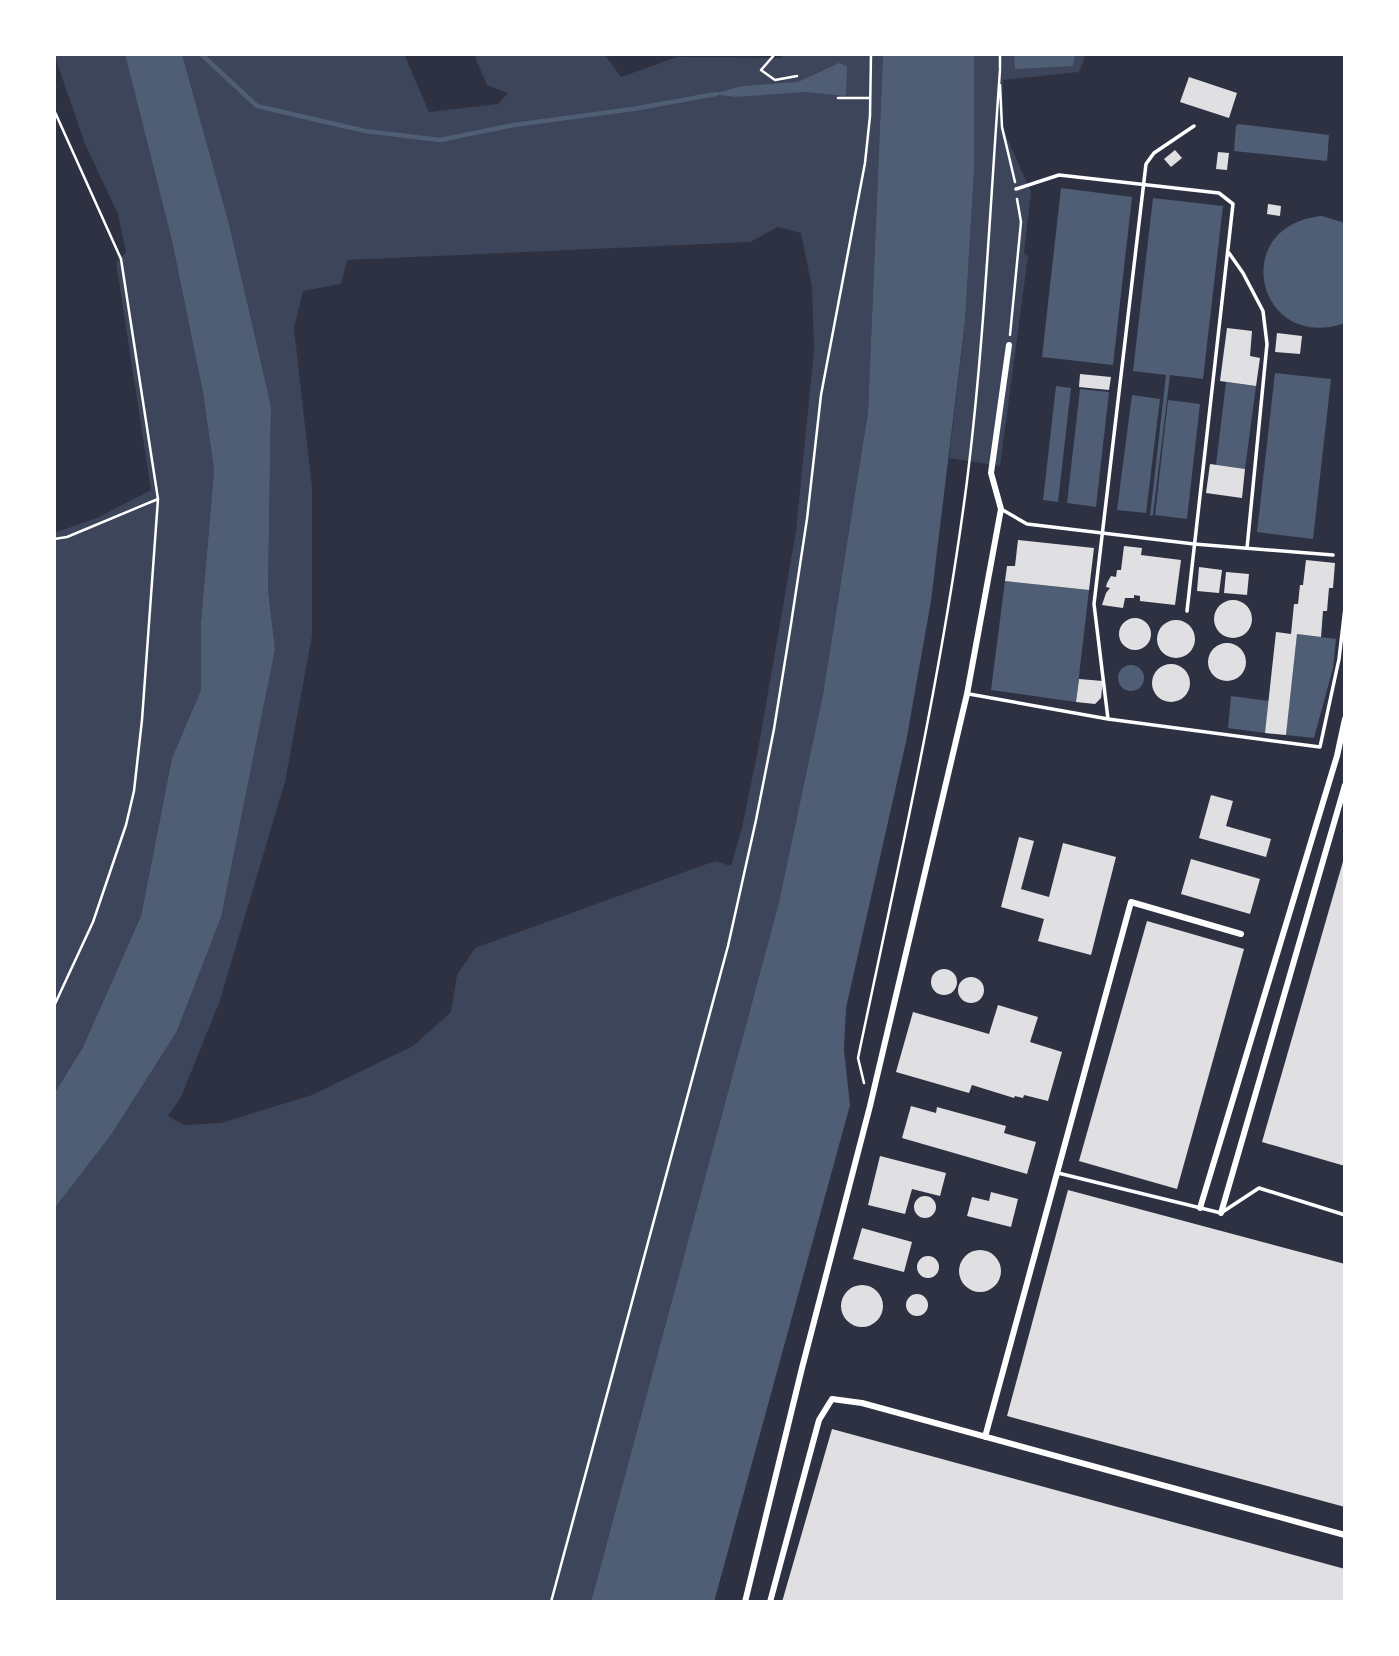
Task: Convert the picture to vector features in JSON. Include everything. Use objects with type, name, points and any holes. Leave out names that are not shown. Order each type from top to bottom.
[{"type":"street","points":[[746,1602],[802,1368],[870,1106],[967,694],[1001,509],[991,473],[1009,345]]},
{"type":"street","points":[[1200,1208],[1337,756],[1345,719]]},
{"type":"street","points":[[1221,1213],[1345,785]]},
{"type":"street","points":[[985,1437],[1131,902],[1241,934]]},
{"type":"street","points":[[770,1602],[819,1420],[832,1399],[862,1403],[1345,1535]]},
{"type":"lane","points":[[1108,719],[1094,604],[1146,164],[1154,153],[1194,126]]},
{"type":"lane","points":[[1016,189],[1059,176],[1219,193],[1233,204],[1187,611]]},
{"type":"lane","points":[[1227,251],[1243,273],[1263,311],[1267,344],[1247,548]]},
{"type":"lane","points":[[1001,509],[1027,524],[1194,544],[1333,555]]},
{"type":"lane","points":[[967,694],[1108,719],[1320,747],[1339,659],[1345,608]]},
{"type":"lane","points":[[1056,1173],[1221,1213],[1259,1188],[1345,1215]]},
{"type":"path","points":[[775,54],[761,70],[775,80],[797,76]]},
{"type":"path","points":[[551,1602],[728,946],[753,833],[774,729],[793,611],[825,372],[865,163],[871,54]]},
{"type":"path","points":[[1000,54],[1002,127],[1021,222],[1009,345]]},
{"type":"path","points":[[870,1106],[858,1058],[927,726],[967,480],[982,336],[1000,70]]},
{"type":"path","points":[[838,98],[870,98]]},
{"type":"path","points":[[54,110],[121,259],[158,499],[142,720],[134,791],[126,825],[93,922],[54,1006]]},
{"type":"path","points":[[54,539],[67,537],[158,499]]},
{"type":"shaded area","points":[[54,54],[125,54],[172,241],[203,393],[214,470],[201,622],[201,690],[172,758],[141,916],[83,1047],[54,1094],[54,533],[97,518],[151,490],[116,262],[126,252],[118,214],[85,144]]},
{"type":"shaded area","points":[[125,54],[182,54],[229,224],[271,406],[268,590],[275,649],[221,917],[176,1033],[111,1135],[54,1209],[54,1094],[83,1047],[141,916],[172,758],[201,690],[201,622],[214,470],[203,393],[172,241]]},
{"type":"shaded area","points":[[182,54],[404,54],[429,112],[498,104],[508,93],[487,85],[475,57],[483,54],[604,54],[621,77],[677,57],[780,58],[787,54],[883,54],[868,412],[823,694],[779,902],[591,1602],[54,1602],[54,1209],[111,1135],[176,1033],[275,649],[268,590],[271,406],[229,224]],"holes":[[[778,227],[801,233],[812,288],[814,351],[796,531],[758,750],[731,866],[715,861],[475,948],[457,975],[451,1012],[413,1046],[312,1095],[221,1123],[184,1125],[168,1116],[181,1097],[219,1003],[285,782],[312,636],[312,488],[294,328],[303,291],[341,284],[347,260],[750,242]]]},
{"type":"shaded area","points":[[883,54],[974,54],[974,172],[965,321],[931,601],[906,742],[846,1008],[844,1050],[850,1105],[714,1602],[591,1602],[779,902],[823,694],[868,412]]},
{"type":"shaded area","points":[[974,54],[1086,54],[1079,72],[1003,80],[1002,127],[1031,192],[1024,253],[1028,256],[1000,466],[949,458],[965,321],[974,172]]},
{"type":"shaded area","points":[[1014,54],[1075,54],[1073,66],[1015,69]]},
{"type":"shaded area","points":[[839,63],[847,66],[846,96],[805,92],[735,97],[713,94],[742,86],[798,82]]},
{"type":"shaded area","points":[[1238,124],[1329,135],[1327,161],[1234,151]]},
{"type":"shaded area","points":[[1061,188],[1132,197],[1113,365],[1042,357]]},
{"type":"shaded area","points":[[1153,198],[1223,206],[1203,379],[1170,375],[1153,515],[1150,516],[1166,375],[1133,371]]},
{"type":"shaded area","points":[[1322,216],[1345,223],[1345,323],[1315,328],[1291,321],[1274,305],[1265,284],[1264,262],[1273,241],[1292,224]]},
{"type":"shaded area","points":[[1275,373],[1331,379],[1313,539],[1257,532]]},
{"type":"shaded area","points":[[1226,382],[1256,386],[1245,469],[1216,465]]},
{"type":"shaded area","points":[[1056,386],[1071,388],[1058,502],[1043,500]]},
{"type":"shaded area","points":[[1080,389],[1109,392],[1096,507],[1067,503]]},
{"type":"shaded area","points":[[1132,395],[1160,399],[1146,513],[1117,510]]},
{"type":"shaded area","points":[[1168,400],[1200,404],[1187,519],[1155,515]]},
{"type":"shaded area","points":[[1005,581],[1089,590],[1076,702],[991,690]]},
{"type":"shaded area","points":[[1297,634],[1336,639],[1333,668],[1314,738],[1286,735]]},
{"type":"shaded area","points":[[1131,665],[1140,669],[1144,678],[1140,687],[1131,691],[1122,687],[1118,678],[1122,669]]},
{"type":"shaded area","points":[[1231,696],[1269,701],[1265,733],[1228,728]]},
{"type":"building","points":[[1189,77],[1237,93],[1229,118],[1180,102]]},
{"type":"building","points":[[1175,150],[1182,158],[1171,167],[1164,159]]},
{"type":"building","points":[[1218,152],[1229,153],[1227,170],[1216,169]]},
{"type":"building","points":[[1268,204],[1281,206],[1280,216],[1267,214]]},
{"type":"building","points":[[1227,328],[1252,331],[1250,356],[1260,358],[1256,386],[1220,381]]},
{"type":"building","points":[[1277,333],[1302,336],[1300,354],[1275,352]]},
{"type":"building","points":[[1080,374],[1111,377],[1109,390],[1079,387]]},
{"type":"building","points":[[1210,464],[1245,469],[1242,498],[1206,493]]},
{"type":"building","points":[[1018,540],[1094,548],[1089,590],[1005,581],[1007,566],[1015,566]]},
{"type":"building","points":[[1124,546],[1142,548],[1141,555],[1181,560],[1175,605],[1140,601],[1140,596],[1134,595],[1134,598],[1125,598],[1123,608],[1102,605],[1110,588],[1106,587],[1107,583],[1111,576],[1116,577],[1117,570],[1121,570]]},
{"type":"building","points":[[1306,560],[1335,563],[1333,588],[1329,588],[1327,611],[1323,611],[1321,637],[1297,634],[1286,735],[1265,733],[1276,632],[1291,634],[1294,604],[1298,604]]},
{"type":"building","points":[[1199,567],[1222,570],[1219,593],[1197,591]]},
{"type":"building","points":[[1226,572],[1249,574],[1247,595],[1224,593]]},
{"type":"building","points":[[1233,600],[1247,605],[1252,619],[1247,633],[1233,638],[1219,633],[1214,619],[1219,605]]},
{"type":"building","points":[[1135,618],[1146,623],[1151,634],[1146,645],[1135,650],[1124,645],[1119,634],[1124,623]]},
{"type":"building","points":[[1176,620],[1190,625],[1195,639],[1190,653],[1176,658],[1162,653],[1157,639],[1162,625]]},
{"type":"building","points":[[1227,643],[1241,648],[1246,662],[1241,676],[1227,681],[1213,676],[1208,662],[1213,648]]},
{"type":"building","points":[[1171,664],[1185,669],[1190,683],[1185,697],[1171,702],[1157,697],[1152,683],[1157,669]]},
{"type":"building","points":[[1079,679],[1103,681],[1101,698],[1095,704],[1076,702]]},
{"type":"building","points":[[1211,795],[1233,801],[1226,826],[1271,839],[1266,857],[1199,838]]},
{"type":"building","points":[[1019,837],[1034,841],[1021,889],[1049,897],[1063,843],[1116,857],[1091,955],[1038,941],[1044,919],[1001,907]]},
{"type":"building","points":[[1345,858],[1345,1166],[1262,1142]]},
{"type":"building","points":[[1191,859],[1260,879],[1250,914],[1181,894]]},
{"type":"building","points":[[1147,921],[1244,949],[1177,1189],[1079,1161]]},
{"type":"building","points":[[944,969],[953,973],[957,982],[953,991],[944,995],[935,991],[931,982],[935,973]]},
{"type":"building","points":[[971,977],[980,981],[984,990],[980,999],[971,1003],[962,999],[958,990],[962,981]]},
{"type":"building","points":[[998,1005],[1038,1017],[1030,1042],[1062,1052],[1048,1101],[1024,1095],[1023,1098],[1014,1098],[972,1085],[969,1093],[896,1072],[913,1012],[989,1034]]},
{"type":"building","points":[[911,1106],[936,1113],[937,1107],[1006,1126],[1004,1133],[1036,1142],[1027,1174],[902,1138]]},
{"type":"building","points":[[880,1156],[946,1173],[940,1196],[912,1189],[905,1214],[868,1205]]},
{"type":"building","points":[[1068,1190],[1345,1264],[1345,1507],[1007,1416]]},
{"type":"building","points":[[991,1192],[1018,1199],[1011,1227],[967,1216],[972,1197],[989,1201]]},
{"type":"building","points":[[925,1196],[933,1199],[936,1207],[933,1215],[925,1218],[917,1215],[914,1207],[917,1199]]},
{"type":"building","points":[[862,1228],[912,1242],[904,1272],[853,1259]]},
{"type":"building","points":[[980,1250],[995,1256],[1001,1271],[995,1286],[980,1292],[965,1286],[959,1271],[965,1256]]},
{"type":"building","points":[[928,1256],[936,1259],[939,1267],[936,1275],[928,1278],[920,1275],[917,1267],[920,1259]]},
{"type":"building","points":[[862,1285],[877,1291],[883,1306],[877,1321],[862,1327],[847,1321],[841,1306],[847,1291]]},
{"type":"building","points":[[917,1294],[925,1297],[928,1305],[925,1313],[917,1316],[909,1313],[906,1305],[909,1297]]},
{"type":"building","points":[[832,1429],[1345,1569],[1345,1602],[782,1602]]},
{"type":"waterway","points":[[201,54],[257,106],[365,131],[440,140],[514,125],[633,109],[716,94]]}]
